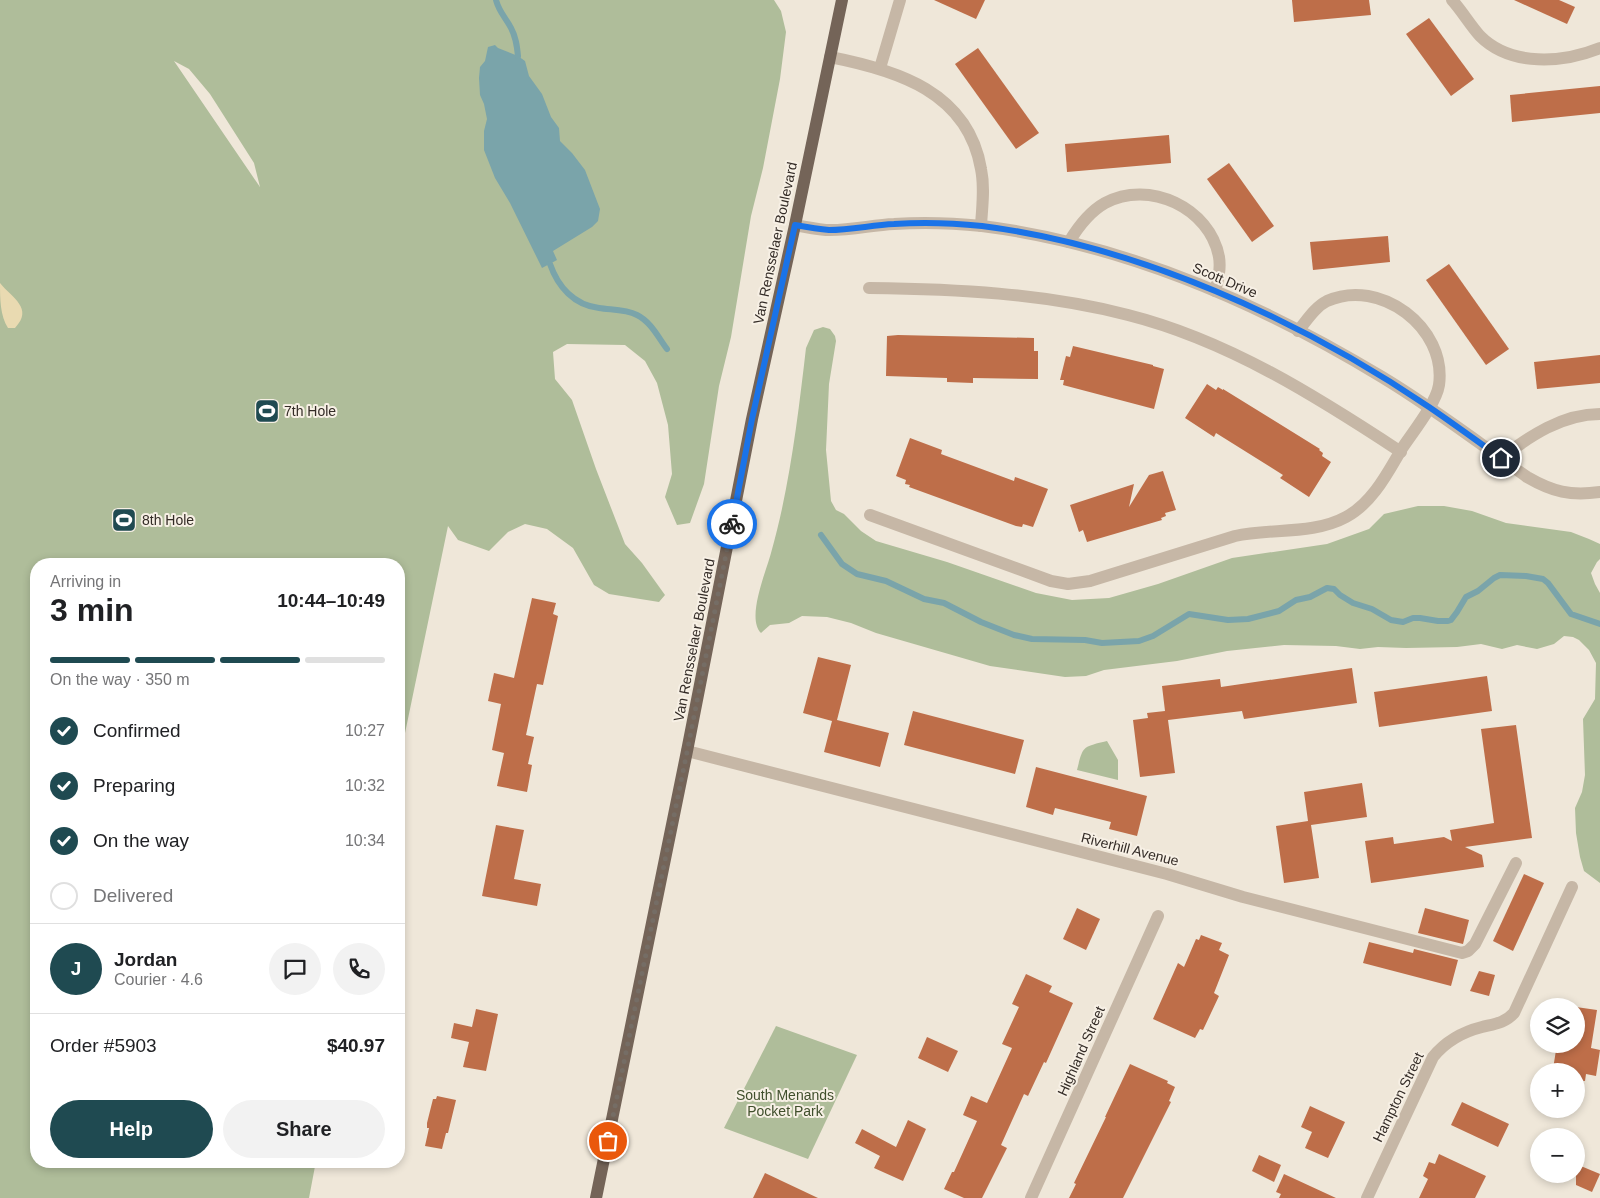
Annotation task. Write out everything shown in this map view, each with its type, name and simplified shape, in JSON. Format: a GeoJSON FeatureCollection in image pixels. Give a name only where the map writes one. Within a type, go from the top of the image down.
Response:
{"type":"FeatureCollection","features":[{"type":"Feature","properties":{"kind":"main road","name":"Van Rensselaer Boulevard"},"geometry":{"type":"LineString","coordinates":[[596,1198],[687,752],[752,419],[842,0]]}},
{"type":"Feature","properties":{"kind":"street"},"geometry":{"type":"LineString","coordinates":[[880,68],[900,0]]}},
{"type":"Feature","properties":{"kind":"street"},"geometry":{"type":"LineString","coordinates":[[1452,0],[1480,36],[1494,47],[1511,54],[1555,60],[1577,56],[1600,48]]}},
{"type":"Feature","properties":{"kind":"street"},"geometry":{"type":"LineString","coordinates":[[830,57],[880,68],[918,84],[933,92],[946,103],[964,123],[975,146],[982,169],[984,190],[981,226]]}},
{"type":"Feature","properties":{"kind":"street"},"geometry":{"type":"LineString","coordinates":[[1069,242],[1090,214],[1105,204],[1130,195],[1155,195],[1166,198],[1195,217],[1213,240],[1220,263],[1215,291]]}},
{"type":"Feature","properties":{"kind":"street","name":"Scott Drive"},"geometry":{"type":"LineString","coordinates":[[795,225],[826,230],[917,222],[981,226],[1069,242],[1146,264],[1215,291],[1298,331],[1367,368],[1429,407],[1527,477],[1550,489],[1575,494],[1600,492]]}},
{"type":"Feature","properties":{"kind":"street"},"geometry":{"type":"LineString","coordinates":[[869,288],[933,289],[1047,299],[1098,308],[1152,322],[1201,339],[1260,367],[1336,410],[1400,452]]}},
{"type":"Feature","properties":{"kind":"street"},"geometry":{"type":"LineString","coordinates":[[870,515],[1050,581],[1068,584],[1101,578],[1235,536],[1258,532],[1311,528],[1338,520],[1354,511],[1372,493],[1394,465],[1400,452],[1437,394],[1439,368],[1435,350],[1427,333],[1390,302],[1365,296],[1337,297],[1325,302],[1316,309],[1298,331]]}},
{"type":"Feature","properties":{"kind":"street"},"geometry":{"type":"LineString","coordinates":[[1501,458],[1521,443],[1553,425],[1572,418],[1600,414]]}},
{"type":"Feature","properties":{"kind":"street","name":"Riverhill Avenue"},"geometry":{"type":"LineString","coordinates":[[687,752],[1158,871],[1243,897],[1462,953],[1468,951],[1475,944],[1516,863]]}},
{"type":"Feature","properties":{"kind":"street","name":"Hampton Street"},"geometry":{"type":"LineString","coordinates":[[1367,1198],[1433,1057],[1444,1045],[1457,1036],[1482,1027],[1498,1024],[1508,1019],[1514,1013],[1572,887]]}},
{"type":"Feature","properties":{"kind":"street","name":"Highland Street"},"geometry":{"type":"LineString","coordinates":[[1030,1198],[1158,916]]}},
{"type":"Feature","properties":{"kind":"green space"},"geometry":{"type":"Polygon","coordinates":[[[0,0],[774,0],[781,11],[786,32],[780,79],[763,168],[751,216],[731,337],[719,386],[704,484],[690,523],[677,525],[665,497],[672,474],[668,425],[657,383],[645,361],[625,345],[567,344],[553,352],[555,379],[572,400],[625,544],[642,563],[665,595],[659,602],[609,594],[594,585],[573,548],[547,529],[525,524],[508,532],[489,551],[458,540],[448,526],[405,733],[405,558],[30,558],[30,1168],[315,1168],[309,1198],[0,1198],[0,0]],[[174,61],[260,187],[254,163],[210,94],[189,69],[174,61]]]}},
{"type":"Feature","properties":{"kind":"green space"},"geometry":{"type":"Polygon","coordinates":[[[823,327],[830,329],[836,341],[829,384],[826,450],[831,501],[836,510],[844,514],[861,531],[876,541],[947,562],[1036,593],[1072,600],[1109,598],[1158,584],[1232,558],[1327,544],[1369,529],[1384,514],[1418,506],[1444,506],[1472,511],[1506,523],[1571,532],[1600,544],[1600,559],[1591,573],[1600,593],[1600,883],[1584,871],[1576,833],[1575,808],[1582,792],[1585,775],[1583,719],[1595,699],[1596,663],[1589,650],[1573,637],[1564,636],[1554,644],[1537,649],[1517,645],[1502,649],[1481,644],[1457,647],[1378,647],[1360,649],[1336,646],[1284,645],[1227,651],[1177,661],[1104,670],[1086,676],[1065,677],[990,666],[827,617],[802,616],[789,623],[770,625],[761,633],[757,626],[756,606],[778,528],[788,477],[806,348],[814,330],[823,327]]]}},
{"type":"Feature","properties":{"kind":"green space"},"geometry":{"type":"Polygon","coordinates":[[[1107,741],[1118,760],[1118,780],[1077,770],[1081,756],[1088,746],[1107,741]]]}},
{"type":"Feature","properties":{"kind":"green space","name":"South Menands Pocket Park"},"geometry":{"type":"Polygon","coordinates":[[[776,1026],[857,1055],[808,1159],[724,1128],[776,1026]]]}},
{"type":"Feature","properties":{"kind":"sand"},"geometry":{"type":"Polygon","coordinates":[[[0,283],[22,309],[20,321],[15,328],[8,328],[3,318],[0,301],[0,283]]]}},
{"type":"Feature","properties":{"kind":"water"},"geometry":{"type":"Polygon","coordinates":[[[495,45],[525,61],[529,76],[542,94],[551,117],[559,128],[560,141],[585,170],[600,209],[598,221],[592,227],[553,251],[557,260],[542,268],[510,203],[495,178],[484,150],[484,131],[487,119],[480,95],[480,67],[485,61],[488,47],[495,45]]]}},
{"type":"Feature","properties":{"kind":"building"},"geometry":{"type":"Polygon","coordinates":[[[934,0],[985,0],[976,19],[934,0]]]}},
{"type":"Feature","properties":{"kind":"building"},"geometry":{"type":"Polygon","coordinates":[[[1292,0],[1369,0],[1371,15],[1294,22],[1292,0]]]}},
{"type":"Feature","properties":{"kind":"building"},"geometry":{"type":"Polygon","coordinates":[[[1514,0],[1559,0],[1575,7],[1567,24],[1514,0]]]}},
{"type":"Feature","properties":{"kind":"building"},"geometry":{"type":"Polygon","coordinates":[[[1429,18],[1474,79],[1451,96],[1406,34],[1429,18]]]}},
{"type":"Feature","properties":{"kind":"building"},"geometry":{"type":"Polygon","coordinates":[[[978,48],[1039,133],[1016,149],[955,64],[978,48]]]}},
{"type":"Feature","properties":{"kind":"building"},"geometry":{"type":"Polygon","coordinates":[[[1600,86],[1600,113],[1512,122],[1510,95],[1600,86]]]}},
{"type":"Feature","properties":{"kind":"building"},"geometry":{"type":"Polygon","coordinates":[[[1169,135],[1171,163],[1067,172],[1065,144],[1169,135]]]}},
{"type":"Feature","properties":{"kind":"building"},"geometry":{"type":"Polygon","coordinates":[[[1229,163],[1274,226],[1252,242],[1207,179],[1229,163]]]}},
{"type":"Feature","properties":{"kind":"building"},"geometry":{"type":"Polygon","coordinates":[[[1388,236],[1390,262],[1313,270],[1310,242],[1388,236]]]}},
{"type":"Feature","properties":{"kind":"building"},"geometry":{"type":"Polygon","coordinates":[[[1449,264],[1509,349],[1486,365],[1426,280],[1449,264]]]}},
{"type":"Feature","properties":{"kind":"building"},"geometry":{"type":"Polygon","coordinates":[[[887,336],[1034,338],[1034,351],[1038,351],[1038,379],[973,378],[973,383],[947,382],[947,378],[886,376],[887,336]]]}},
{"type":"Feature","properties":{"kind":"building"},"geometry":{"type":"Polygon","coordinates":[[[1073,346],[1164,369],[1154,409],[1063,385],[1064,380],[1060,380],[1066,356],[1070,357],[1073,346]]]}},
{"type":"Feature","properties":{"kind":"building"},"geometry":{"type":"Polygon","coordinates":[[[1600,355],[1600,383],[1537,389],[1534,362],[1600,355]]]}},
{"type":"Feature","properties":{"kind":"building"},"geometry":{"type":"Polygon","coordinates":[[[1207,384],[1216,390],[1218,387],[1223,389],[1320,449],[1323,453],[1322,456],[1331,462],[1309,497],[1280,478],[1283,475],[1216,433],[1214,437],[1185,418],[1207,384]]]}},
{"type":"Feature","properties":{"kind":"building"},"geometry":{"type":"Polygon","coordinates":[[[910,438],[942,450],[941,454],[1014,481],[1015,477],[1048,489],[1033,527],[1023,524],[1022,527],[1016,526],[909,487],[910,485],[905,484],[906,480],[896,476],[910,438]]]}},
{"type":"Feature","properties":{"kind":"building"},"geometry":{"type":"Polygon","coordinates":[[[1163,471],[1176,510],[1165,513],[1166,516],[1161,518],[1162,520],[1087,542],[1083,530],[1079,532],[1070,505],[1134,484],[1129,507],[1149,475],[1163,471]]]}},
{"type":"Feature","properties":{"kind":"building"},"geometry":{"type":"Polygon","coordinates":[[[532,598],[556,603],[553,614],[558,616],[543,685],[537,684],[526,735],[534,737],[528,764],[532,765],[527,792],[497,786],[504,753],[492,750],[501,704],[488,701],[494,673],[514,678],[532,598]]]}},
{"type":"Feature","properties":{"kind":"building"},"geometry":{"type":"Polygon","coordinates":[[[818,657],[851,665],[837,720],[889,733],[880,767],[824,752],[832,721],[803,713],[818,657]]]}},
{"type":"Feature","properties":{"kind":"building"},"geometry":{"type":"Polygon","coordinates":[[[1352,668],[1357,703],[1244,719],[1242,711],[1168,720],[1175,773],[1140,777],[1133,720],[1148,718],[1147,713],[1165,711],[1162,686],[1220,679],[1221,687],[1352,668]]]}},
{"type":"Feature","properties":{"kind":"building"},"geometry":{"type":"Polygon","coordinates":[[[1487,676],[1492,711],[1379,727],[1374,692],[1487,676]]]}},
{"type":"Feature","properties":{"kind":"building"},"geometry":{"type":"Polygon","coordinates":[[[913,711],[1024,740],[1015,774],[904,745],[913,711]]]}},
{"type":"Feature","properties":{"kind":"building"},"geometry":{"type":"Polygon","coordinates":[[[1516,725],[1532,838],[1465,847],[1482,855],[1484,867],[1371,883],[1365,841],[1393,837],[1394,844],[1444,837],[1452,841],[1450,830],[1494,823],[1481,729],[1516,725]]]}},
{"type":"Feature","properties":{"kind":"building"},"geometry":{"type":"Polygon","coordinates":[[[1036,767],[1147,796],[1137,836],[1109,829],[1111,822],[1055,808],[1053,815],[1026,807],[1036,767]]]}},
{"type":"Feature","properties":{"kind":"building"},"geometry":{"type":"Polygon","coordinates":[[[1362,783],[1367,817],[1311,825],[1319,878],[1284,883],[1276,826],[1308,821],[1304,792],[1362,783]]]}},
{"type":"Feature","properties":{"kind":"building"},"geometry":{"type":"Polygon","coordinates":[[[496,825],[524,830],[514,879],[541,884],[537,906],[482,896],[496,825]]]}},
{"type":"Feature","properties":{"kind":"building"},"geometry":{"type":"Polygon","coordinates":[[[1524,874],[1544,883],[1513,951],[1493,941],[1524,874]]]}},
{"type":"Feature","properties":{"kind":"building"},"geometry":{"type":"Polygon","coordinates":[[[1077,908],[1100,919],[1086,950],[1063,939],[1077,908]]]}},
{"type":"Feature","properties":{"kind":"building"},"geometry":{"type":"Polygon","coordinates":[[[1425,908],[1469,920],[1463,944],[1418,933],[1425,908]]]}},
{"type":"Feature","properties":{"kind":"building"},"geometry":{"type":"Polygon","coordinates":[[[1201,935],[1222,943],[1219,950],[1229,955],[1214,993],[1219,996],[1203,1030],[1200,1029],[1195,1038],[1153,1019],[1178,963],[1184,967],[1196,939],[1199,940],[1201,935]]]}},
{"type":"Feature","properties":{"kind":"building"},"geometry":{"type":"Polygon","coordinates":[[[1369,942],[1413,953],[1414,949],[1458,960],[1451,986],[1363,963],[1369,942]]]}},
{"type":"Feature","properties":{"kind":"building"},"geometry":{"type":"Polygon","coordinates":[[[1479,971],[1495,975],[1489,996],[1470,991],[1479,971]]]}},
{"type":"Feature","properties":{"kind":"building"},"geometry":{"type":"Polygon","coordinates":[[[1026,974],[1052,986],[1049,992],[1073,1003],[1046,1063],[1044,1062],[1028,1096],[1024,1094],[1001,1145],[1007,1148],[982,1198],[964,1198],[944,1189],[952,1172],[954,1172],[977,1121],[963,1115],[971,1096],[987,1103],[1012,1048],[1002,1044],[1019,1007],[1012,1004],[1026,974]]]}},
{"type":"Feature","properties":{"kind":"building"},"geometry":{"type":"Polygon","coordinates":[[[1585,1008],[1597,1010],[1591,1048],[1600,1050],[1596,1076],[1586,1074],[1585,1081],[1585,1063],[1554,1063],[1556,1053],[1585,1053],[1585,1008]]]}},
{"type":"Feature","properties":{"kind":"building"},"geometry":{"type":"Polygon","coordinates":[[[476,1009],[498,1014],[486,1071],[463,1067],[469,1042],[451,1038],[454,1023],[472,1027],[476,1009]]]}},
{"type":"Feature","properties":{"kind":"building"},"geometry":{"type":"Polygon","coordinates":[[[927,1037],[958,1051],[948,1072],[918,1058],[927,1037]]]}},
{"type":"Feature","properties":{"kind":"building"},"geometry":{"type":"Polygon","coordinates":[[[1130,1064],[1168,1081],[1167,1083],[1175,1087],[1169,1101],[1171,1102],[1123,1198],[1069,1198],[1076,1184],[1074,1183],[1130,1064]]]}},
{"type":"Feature","properties":{"kind":"building"},"geometry":{"type":"Polygon","coordinates":[[[437,1096],[456,1100],[442,1149],[425,1146],[429,1128],[427,1128],[427,1123],[433,1099],[436,1099],[437,1096]]]}},
{"type":"Feature","properties":{"kind":"building"},"geometry":{"type":"Polygon","coordinates":[[[1462,1102],[1509,1124],[1498,1147],[1451,1125],[1462,1102]]]}},
{"type":"Feature","properties":{"kind":"building"},"geometry":{"type":"Polygon","coordinates":[[[1310,1106],[1345,1122],[1328,1158],[1305,1148],[1312,1132],[1301,1127],[1310,1106]]]}},
{"type":"Feature","properties":{"kind":"building"},"geometry":{"type":"Polygon","coordinates":[[[908,1120],[926,1129],[903,1181],[874,1168],[880,1156],[855,1143],[862,1129],[896,1147],[908,1120]]]}},
{"type":"Feature","properties":{"kind":"building"},"geometry":{"type":"Polygon","coordinates":[[[1439,1154],[1486,1176],[1475,1198],[1419,1198],[1428,1179],[1423,1176],[1429,1162],[1435,1164],[1439,1154]]]}},
{"type":"Feature","properties":{"kind":"building"},"geometry":{"type":"Polygon","coordinates":[[[1259,1155],[1281,1165],[1274,1182],[1252,1171],[1259,1155]]]}},
{"type":"Feature","properties":{"kind":"building"},"geometry":{"type":"Polygon","coordinates":[[[1585,1168],[1600,1174],[1592,1192],[1576,1185],[1576,1183],[1585,1183],[1585,1168]]]}},
{"type":"Feature","properties":{"kind":"building"},"geometry":{"type":"Polygon","coordinates":[[[765,1173],[818,1198],[753,1198],[765,1173]]]}},
{"type":"Feature","properties":{"kind":"building"},"geometry":{"type":"Polygon","coordinates":[[[1284,1174],[1336,1198],[1279,1198],[1281,1194],[1276,1192],[1284,1174]]]}},
{"type":"Feature","properties":{"kind":"waterway"},"geometry":{"type":"LineString","coordinates":[[496,0],[514,35],[518,56]]}},
{"type":"Feature","properties":{"kind":"waterway"},"geometry":{"type":"LineString","coordinates":[[550,264],[553,272],[568,294],[590,306],[637,315],[650,326],[667,349]]}},
{"type":"Feature","properties":{"kind":"waterway"},"geometry":{"type":"LineString","coordinates":[[821,535],[842,564],[857,574],[886,581],[924,599],[944,603],[981,622],[1014,635],[1032,639],[1085,640],[1102,643],[1139,641],[1153,636],[1189,614],[1228,620],[1248,619],[1279,611],[1296,600],[1310,597],[1327,588],[1334,589],[1353,603],[1372,609],[1391,620],[1403,622],[1413,618],[1420,618],[1448,621],[1451,620],[1466,597],[1500,575],[1543,579],[1571,614],[1600,624]]}},
{"type":"Feature","properties":{"kind":"way so far"},"geometry":{"type":"LineString","coordinates":[[608,1141],[732,524]]}},
{"type":"Feature","properties":{"kind":"place","name":"7th Hole"},"geometry":{"type":"Point","coordinates":[267,411]}},
{"type":"Feature","properties":{"kind":"place","name":"8th Hole"},"geometry":{"type":"Point","coordinates":[124,520]}},
{"type":"Feature","properties":{"kind":"route"},"geometry":{"type":"LineString","coordinates":[[732,524],[752,419],[795,225],[826,230],[917,222],[981,226],[1069,242],[1146,264],[1215,291],[1342,353],[1429,407],[1501,458]]}}]}
